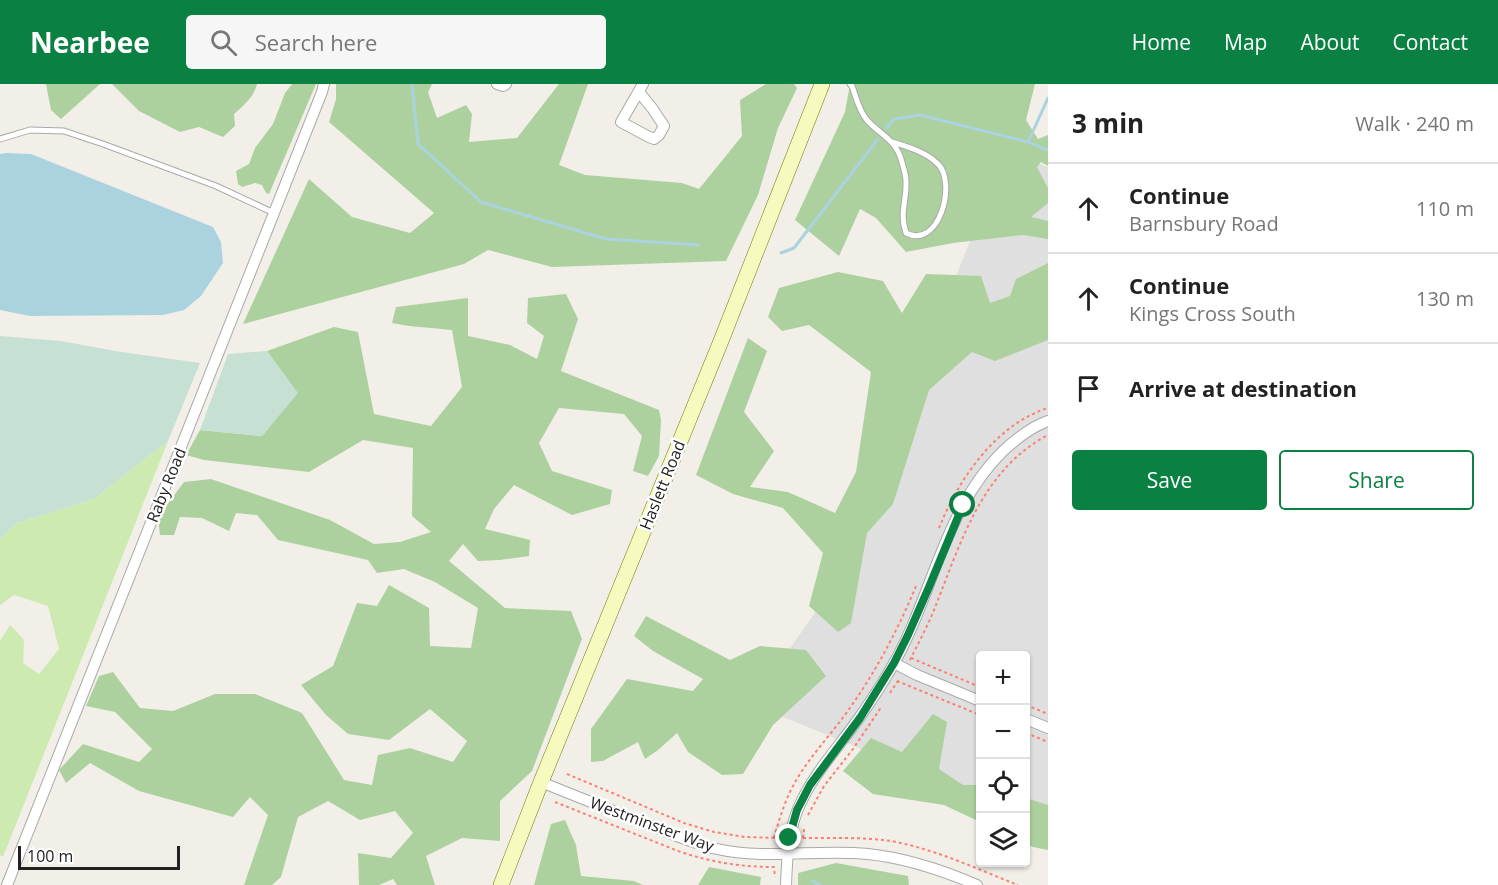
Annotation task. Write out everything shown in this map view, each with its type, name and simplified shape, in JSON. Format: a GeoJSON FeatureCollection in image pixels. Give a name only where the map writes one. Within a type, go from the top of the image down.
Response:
{"type":"FeatureCollection","features":[{"type":"Feature","properties":{"kind":"main road","name":"Haslett Road"},"geometry":{"type":"LineString","coordinates":[[501,885],[713,361],[822,84]]}},
{"type":"Feature","properties":{"kind":"street","name":"Raby Road"},"geometry":{"type":"LineString","coordinates":[[7,885],[324,84]]}},
{"type":"Feature","properties":{"kind":"street"},"geometry":{"type":"LineString","coordinates":[[497,84],[504,86],[507,84]]}},
{"type":"Feature","properties":{"kind":"street"},"geometry":{"type":"LineString","coordinates":[[786,885],[789,838],[797,810],[810,785],[860,718],[894,663],[929,587],[956,519],[970,492],[987,468],[1005,449],[1029,430],[1048,421]]}},
{"type":"Feature","properties":{"kind":"street"},"geometry":{"type":"LineString","coordinates":[[894,663],[976,699]]}},
{"type":"Feature","properties":{"kind":"street"},"geometry":{"type":"LineString","coordinates":[[1030,721],[1048,728]]}},
{"type":"Feature","properties":{"kind":"street","name":"Westminster Way"},"geometry":{"type":"LineString","coordinates":[[542,782],[683,839],[717,849],[773,854],[866,854],[895,858],[941,870],[977,885]]}},
{"type":"Feature","properties":{"kind":"lane"},"geometry":{"type":"LineString","coordinates":[[850,84],[866,119],[892,142],[900,156],[907,179],[902,210],[904,227],[906,233],[922,236],[937,222],[942,209],[946,182],[943,171],[927,156],[892,142]]}},
{"type":"Feature","properties":{"kind":"lane"},"geometry":{"type":"LineString","coordinates":[[0,139],[30,130],[64,131],[216,186],[274,213]]}},
{"type":"Feature","properties":{"kind":"path"},"geometry":{"type":"LineString","coordinates":[[936,535],[952,499],[979,459],[1001,437],[1024,419],[1048,408]]}},
{"type":"Feature","properties":{"kind":"path"},"geometry":{"type":"LineString","coordinates":[[774,838],[786,800],[800,774],[864,687],[892,639],[918,579]]}},
{"type":"Feature","properties":{"kind":"path"},"geometry":{"type":"LineString","coordinates":[[911,658],[976,685]]}},
{"type":"Feature","properties":{"kind":"path"},"geometry":{"type":"LineString","coordinates":[[886,675],[976,713]]}},
{"type":"Feature","properties":{"kind":"path"},"geometry":{"type":"LineString","coordinates":[[1030,707],[1048,714]]}},
{"type":"Feature","properties":{"kind":"path"},"geometry":{"type":"LineString","coordinates":[[1030,735],[1048,742]]}},
{"type":"Feature","properties":{"kind":"shaded area"},"geometry":{"type":"Polygon","coordinates":[[[1006,150],[1048,167],[1048,824],[1030,817],[1030,651],[976,651],[976,795],[751,704],[833,587],[1006,150]]]}},
{"type":"Feature","properties":{"kind":"green space"},"geometry":{"type":"Polygon","coordinates":[[[46,84],[100,84],[61,119],[51,110],[46,84]]]}},
{"type":"Feature","properties":{"kind":"green space"},"geometry":{"type":"Polygon","coordinates":[[[112,84],[257,84],[251,97],[234,114],[235,126],[223,137],[199,127],[180,132],[139,111],[112,84]]]}},
{"type":"Feature","properties":{"kind":"green space"},"geometry":{"type":"Polygon","coordinates":[[[292,84],[316,84],[269,194],[262,185],[255,183],[242,187],[238,184],[236,171],[249,164],[255,148],[273,124],[285,93],[292,84]]]}},
{"type":"Feature","properties":{"kind":"green space"},"geometry":{"type":"Polygon","coordinates":[[[336,84],[432,84],[428,92],[437,118],[466,105],[472,114],[469,142],[517,138],[559,84],[588,84],[559,165],[585,175],[682,183],[699,189],[742,136],[740,100],[766,84],[794,84],[797,88],[778,128],[758,195],[726,261],[552,267],[488,250],[464,264],[243,324],[309,179],[352,217],[410,233],[434,213],[329,122],[336,99],[336,84]]]}},
{"type":"Feature","properties":{"kind":"green space"},"geometry":{"type":"Polygon","coordinates":[[[850,84],[1035,84],[1026,120],[1038,139],[1048,135],[1048,166],[1041,162],[1037,167],[1048,188],[1048,203],[1031,217],[1048,221],[1048,239],[1023,235],[953,243],[906,252],[876,218],[860,209],[839,256],[795,220],[845,112],[850,84]]]}},
{"type":"Feature","properties":{"kind":"green space"},"geometry":{"type":"Polygon","coordinates":[[[1048,263],[1048,340],[995,361],[972,352],[929,390],[893,504],[867,533],[851,623],[838,632],[809,606],[823,553],[783,508],[733,494],[696,475],[748,338],[767,351],[744,412],[774,451],[750,487],[788,492],[835,513],[856,472],[871,372],[809,325],[782,331],[768,317],[779,288],[838,272],[883,281],[902,313],[926,274],[981,276],[990,303],[1010,296],[1016,279],[1048,263]]]}},
{"type":"Feature","properties":{"kind":"green space"},"geometry":{"type":"Polygon","coordinates":[[[566,294],[578,319],[561,371],[659,410],[661,420],[659,456],[648,476],[633,471],[642,436],[624,414],[559,408],[539,443],[552,471],[612,490],[610,504],[572,515],[514,485],[494,509],[485,529],[530,540],[529,556],[478,561],[463,544],[449,561],[505,608],[571,611],[582,639],[532,771],[500,801],[500,841],[462,838],[426,856],[435,885],[397,885],[393,879],[379,885],[359,885],[358,853],[391,858],[413,833],[395,811],[360,820],[328,801],[298,817],[281,877],[272,885],[244,885],[268,815],[250,797],[233,817],[139,791],[90,763],[66,783],[59,770],[83,744],[139,762],[152,749],[115,712],[86,706],[99,676],[113,672],[140,708],[173,711],[215,694],[255,694],[302,713],[344,780],[372,785],[378,755],[410,748],[453,762],[467,741],[430,709],[389,740],[348,734],[326,715],[301,685],[333,666],[357,603],[377,606],[389,585],[429,608],[430,646],[471,648],[478,608],[435,582],[404,569],[377,573],[368,560],[278,540],[257,515],[236,513],[229,531],[202,518],[180,517],[174,535],[160,535],[158,517],[184,482],[211,479],[330,520],[374,544],[400,542],[431,532],[412,516],[413,448],[363,440],[309,472],[204,460],[186,455],[200,430],[262,436],[297,393],[267,351],[334,327],[358,332],[374,414],[431,426],[462,387],[452,330],[392,323],[396,307],[468,298],[468,336],[510,345],[537,359],[544,336],[527,323],[528,298],[566,294]]]}},
{"type":"Feature","properties":{"kind":"green space"},"geometry":{"type":"Polygon","coordinates":[[[0,336],[61,341],[200,363],[168,441],[94,499],[17,523],[0,539],[0,336]]]}},
{"type":"Feature","properties":{"kind":"green space"},"geometry":{"type":"Polygon","coordinates":[[[267,351],[298,393],[262,436],[200,430],[228,354],[267,351]]]}},
{"type":"Feature","properties":{"kind":"green space"},"geometry":{"type":"Polygon","coordinates":[[[168,441],[3,857],[0,855],[0,641],[10,625],[24,640],[23,663],[39,674],[59,649],[48,606],[14,595],[0,605],[0,539],[17,523],[94,499],[168,441]]]}},
{"type":"Feature","properties":{"kind":"green space"},"geometry":{"type":"Polygon","coordinates":[[[646,616],[730,660],[760,646],[806,650],[826,676],[773,725],[743,774],[722,775],[688,752],[677,733],[645,759],[638,742],[603,761],[591,762],[591,729],[627,679],[693,691],[703,679],[653,651],[634,636],[646,616]]]}},
{"type":"Feature","properties":{"kind":"green space"},"geometry":{"type":"Polygon","coordinates":[[[933,714],[947,722],[939,769],[963,785],[976,785],[976,820],[944,805],[873,794],[843,771],[871,738],[902,752],[933,714]]]}},
{"type":"Feature","properties":{"kind":"green space"},"geometry":{"type":"Polygon","coordinates":[[[1030,799],[1048,805],[1048,850],[1030,846],[1030,799]]]}},
{"type":"Feature","properties":{"kind":"green space"},"geometry":{"type":"Polygon","coordinates":[[[565,820],[576,845],[581,876],[634,881],[643,885],[534,885],[551,824],[565,820]]]}},
{"type":"Feature","properties":{"kind":"green space"},"geometry":{"type":"Polygon","coordinates":[[[836,863],[908,876],[909,885],[798,885],[798,873],[836,863]]]}},
{"type":"Feature","properties":{"kind":"green space"},"geometry":{"type":"Polygon","coordinates":[[[709,867],[761,877],[760,885],[698,885],[709,867]]]}},
{"type":"Feature","properties":{"kind":"water"},"geometry":{"type":"Polygon","coordinates":[[[0,154],[31,154],[213,227],[221,242],[223,263],[201,296],[184,310],[163,315],[30,316],[0,310],[0,154]]]}},
{"type":"Feature","properties":{"kind":"waterway"},"geometry":{"type":"LineString","coordinates":[[412,84],[418,144],[481,202],[606,239],[699,245]]}},
{"type":"Feature","properties":{"kind":"waterway"},"geometry":{"type":"LineString","coordinates":[[1028,142],[1048,98]]}},
{"type":"Feature","properties":{"kind":"waterway"},"geometry":{"type":"LineString","coordinates":[[886,128],[894,119],[920,115],[1028,142],[1048,150]]}},
{"type":"Feature","properties":{"kind":"waterway"},"geometry":{"type":"LineString","coordinates":[[781,253],[794,248],[878,139]]}},
{"type":"Feature","properties":{"kind":"waterway"},"geometry":{"type":"LineString","coordinates":[[813,881],[820,885]]}},
{"type":"Feature","properties":{"kind":"route"},"geometry":{"type":"LineString","coordinates":[[789,838],[797,810],[810,785],[860,718],[894,663],[963,505]]}}]}
